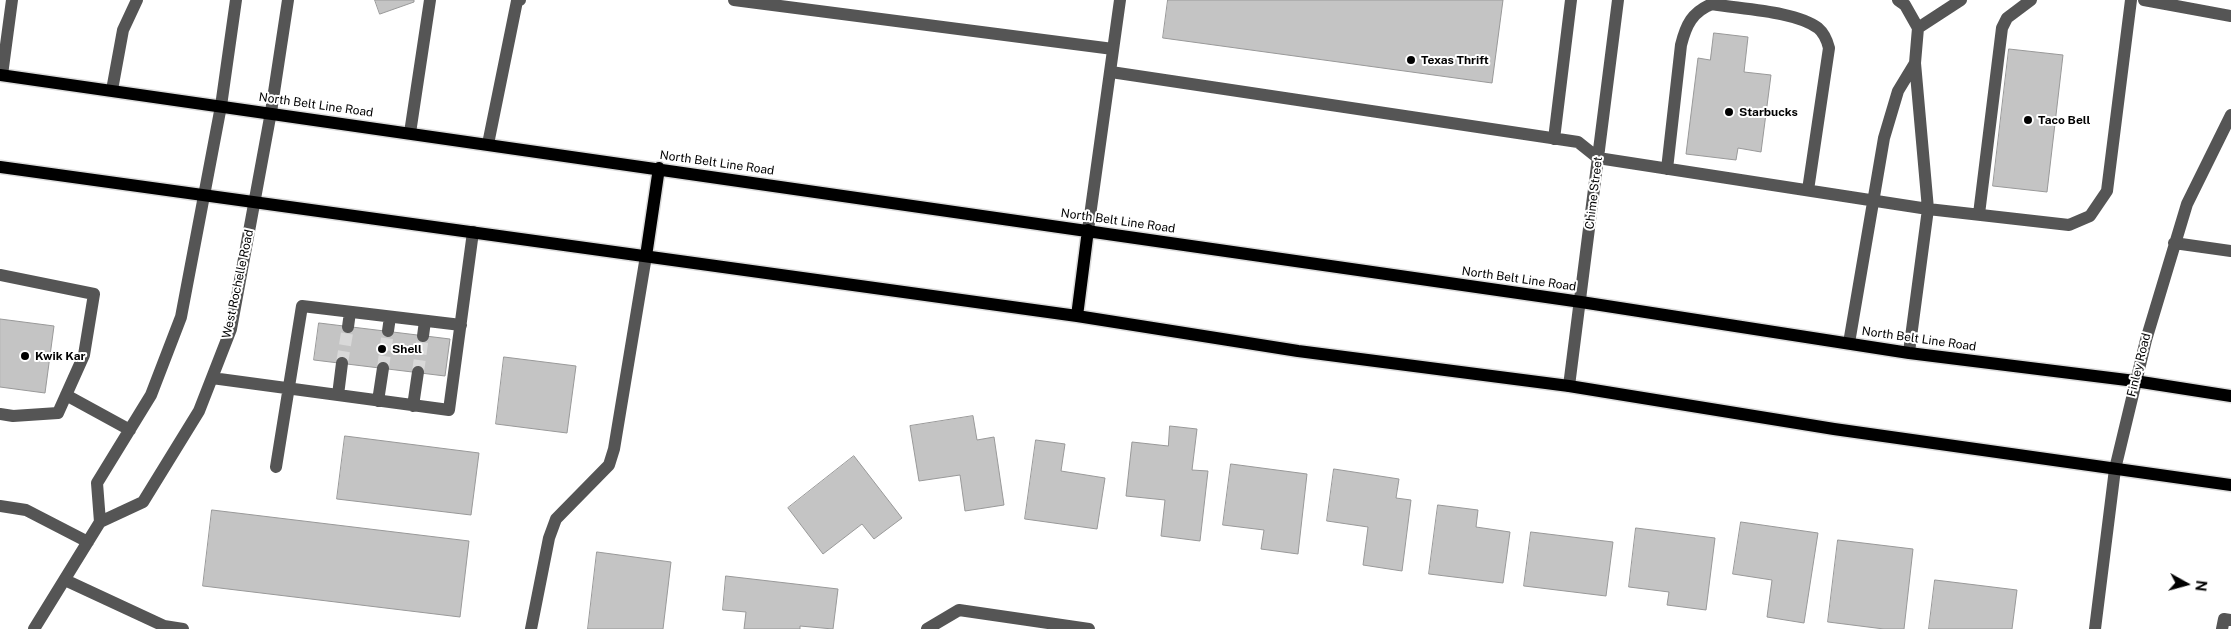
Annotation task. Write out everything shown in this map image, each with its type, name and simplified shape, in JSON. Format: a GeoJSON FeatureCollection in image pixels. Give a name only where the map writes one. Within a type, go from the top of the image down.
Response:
{"type":"FeatureCollection","features":[{"type":"Feature","properties":{"kind":"main road","name":"North Belt Line Road"},"geometry":{"type":"LineString","coordinates":[[1,75],[272,112],[1088,230],[1909,352],[2135,381],[2231,396]]}},
{"type":"Feature","properties":{"kind":"main road"},"geometry":{"type":"LineString","coordinates":[[0,167],[1077,316],[1298,351],[1569,386],[1834,430],[2231,485]]}},
{"type":"Feature","properties":{"kind":"main road"},"geometry":{"type":"LineString","coordinates":[[646,256],[659,168]]}},
{"type":"Feature","properties":{"kind":"main road"},"geometry":{"type":"LineString","coordinates":[[1077,316],[1088,230]]}},
{"type":"Feature","properties":{"kind":"street"},"geometry":{"type":"LineString","coordinates":[[1,75],[12,0]]}},
{"type":"Feature","properties":{"kind":"street"},"geometry":{"type":"LineString","coordinates":[[112,90],[123,30],[137,0]]}},
{"type":"Feature","properties":{"kind":"street"},"geometry":{"type":"LineString","coordinates":[[34,629],[100,522],[97,482],[151,395],[181,317],[221,106],[236,0]]}},
{"type":"Feature","properties":{"kind":"street","name":"West Rochelle Road"},"geometry":{"type":"LineString","coordinates":[[100,522],[143,502],[199,411],[231,329],[272,112],[288,0]]}},
{"type":"Feature","properties":{"kind":"street"},"geometry":{"type":"LineString","coordinates":[[410,133],[430,0]]}},
{"type":"Feature","properties":{"kind":"street"},"geometry":{"type":"LineString","coordinates":[[488,144],[515,0]]}},
{"type":"Feature","properties":{"kind":"street"},"geometry":{"type":"LineString","coordinates":[[734,0],[1113,49]]}},
{"type":"Feature","properties":{"kind":"street"},"geometry":{"type":"LineString","coordinates":[[1088,230],[1120,0]]}},
{"type":"Feature","properties":{"kind":"street"},"geometry":{"type":"LineString","coordinates":[[1554,139],[1571,0]]}},
{"type":"Feature","properties":{"kind":"street","name":"Chime Street"},"geometry":{"type":"LineString","coordinates":[[1569,386],[1618,0]]}},
{"type":"Feature","properties":{"kind":"street"},"geometry":{"type":"LineString","coordinates":[[1898,0],[1905,5],[1918,28],[1915,62],[1928,210],[1909,352]]}},
{"type":"Feature","properties":{"kind":"street"},"geometry":{"type":"LineString","coordinates":[[1918,28],[1961,0]]}},
{"type":"Feature","properties":{"kind":"street"},"geometry":{"type":"LineString","coordinates":[[1979,214],[2002,28],[2007,18],[2032,0]]}},
{"type":"Feature","properties":{"kind":"street"},"geometry":{"type":"LineString","coordinates":[[1110,72],[1578,142],[1598,158],[1666,169],[1928,210],[2069,225],[2090,216],[2107,191],[2131,0]]}},
{"type":"Feature","properties":{"kind":"street"},"geometry":{"type":"LineString","coordinates":[[2144,0],[2231,16]]}},
{"type":"Feature","properties":{"kind":"street"},"geometry":{"type":"LineString","coordinates":[[1666,169],[1684,31],[1700,9],[1712,4],[1792,16],[1808,21],[1820,29],[1827,39],[1829,48],[1827,65],[1808,190]]}},
{"type":"Feature","properties":{"kind":"street"},"geometry":{"type":"LineString","coordinates":[[1849,343],[1884,138],[1898,92],[1915,62]]}},
{"type":"Feature","properties":{"kind":"street","name":"Finley Road"},"geometry":{"type":"LineString","coordinates":[[2095,629],[2114,469],[2135,381],[2187,204],[2231,114]]}},
{"type":"Feature","properties":{"kind":"street"},"geometry":{"type":"LineString","coordinates":[[212,378],[449,410],[474,232]]}},
{"type":"Feature","properties":{"kind":"street"},"geometry":{"type":"LineString","coordinates":[[2174,243],[2231,251]]}},
{"type":"Feature","properties":{"kind":"street"},"geometry":{"type":"LineString","coordinates":[[530,629],[549,538],[556,519],[608,465],[614,449],[646,256]]}},
{"type":"Feature","properties":{"kind":"street"},"geometry":{"type":"LineString","coordinates":[[0,276],[94,294],[84,355],[58,413],[13,416],[0,414]]}},
{"type":"Feature","properties":{"kind":"street"},"geometry":{"type":"LineString","coordinates":[[276,467],[302,306],[461,325]]}},
{"type":"Feature","properties":{"kind":"street"},"geometry":{"type":"LineString","coordinates":[[348,326],[350,312]]}},
{"type":"Feature","properties":{"kind":"street"},"geometry":{"type":"LineString","coordinates":[[388,332],[390,317]]}},
{"type":"Feature","properties":{"kind":"street"},"geometry":{"type":"LineString","coordinates":[[423,336],[425,321]]}},
{"type":"Feature","properties":{"kind":"street"},"geometry":{"type":"LineString","coordinates":[[338,395],[342,363]]}},
{"type":"Feature","properties":{"kind":"street"},"geometry":{"type":"LineString","coordinates":[[378,401],[383,368]]}},
{"type":"Feature","properties":{"kind":"street"},"geometry":{"type":"LineString","coordinates":[[413,406],[418,372]]}},
{"type":"Feature","properties":{"kind":"street"},"geometry":{"type":"LineString","coordinates":[[66,395],[130,430]]}},
{"type":"Feature","properties":{"kind":"street"},"geometry":{"type":"LineString","coordinates":[[0,506],[26,510],[88,542]]}},
{"type":"Feature","properties":{"kind":"street"},"geometry":{"type":"LineString","coordinates":[[65,580],[164,626],[183,629]]}},
{"type":"Feature","properties":{"kind":"street"},"geometry":{"type":"LineString","coordinates":[[927,629],[959,610],[1089,629]]}},
{"type":"Feature","properties":{"kind":"street"},"geometry":{"type":"LineString","coordinates":[[2222,629],[2224,619],[2231,620]]}},
{"type":"Feature","properties":{"kind":"building"},"geometry":{"type":"Polygon","coordinates":[[[375,0],[414,0],[414,2],[380,14],[375,0]]]}},
{"type":"Feature","properties":{"kind":"building","name":"Texas Thrift"},"geometry":{"type":"Polygon","coordinates":[[[1168,0],[1503,0],[1492,83],[1163,38],[1168,0]]]}},
{"type":"Feature","properties":{"kind":"building","name":"Starbucks"},"geometry":{"type":"Polygon","coordinates":[[[1714,33],[1748,37],[1744,72],[1771,75],[1761,152],[1738,148],[1736,160],[1686,154],[1698,58],[1710,60],[1714,33]]]}},
{"type":"Feature","properties":{"kind":"building","name":"Taco Bell"},"geometry":{"type":"Polygon","coordinates":[[[2009,49],[2063,55],[2047,192],[1993,186],[2009,49]]]}},
{"type":"Feature","properties":{"kind":"building","name":"Kwik Kar"},"geometry":{"type":"Polygon","coordinates":[[[0,319],[54,326],[45,393],[0,387],[0,319]]]}},
{"type":"Feature","properties":{"kind":"building","name":"Shell"},"geometry":{"type":"Polygon","coordinates":[[[319,323],[450,339],[445,376],[314,360],[319,323]]]}},
{"type":"Feature","properties":{"kind":"building"},"geometry":{"type":"Polygon","coordinates":[[[504,357],[576,366],[567,433],[496,424],[504,357]]]}},
{"type":"Feature","properties":{"kind":"building"},"geometry":{"type":"Polygon","coordinates":[[[973,416],[977,440],[994,437],[1004,505],[965,511],[960,475],[919,481],[910,426],[973,416]]]}},
{"type":"Feature","properties":{"kind":"building"},"geometry":{"type":"Polygon","coordinates":[[[1170,426],[1197,429],[1192,470],[1208,471],[1200,541],[1161,536],[1165,500],[1126,496],[1132,442],[1168,446],[1170,426]]]}},
{"type":"Feature","properties":{"kind":"building"},"geometry":{"type":"Polygon","coordinates":[[[345,436],[479,453],[471,515],[337,499],[345,436]]]}},
{"type":"Feature","properties":{"kind":"building"},"geometry":{"type":"Polygon","coordinates":[[[1036,440],[1065,444],[1061,471],[1105,478],[1097,529],[1025,519],[1036,440]]]}},
{"type":"Feature","properties":{"kind":"building"},"geometry":{"type":"Polygon","coordinates":[[[854,456],[902,518],[874,539],[862,524],[823,554],[788,508],[854,456]]]}},
{"type":"Feature","properties":{"kind":"building"},"geometry":{"type":"Polygon","coordinates":[[[1231,464],[1307,474],[1298,554],[1261,549],[1264,530],[1223,525],[1231,464]]]}},
{"type":"Feature","properties":{"kind":"building"},"geometry":{"type":"Polygon","coordinates":[[[1334,469],[1399,479],[1396,498],[1411,500],[1402,571],[1363,565],[1368,527],[1327,521],[1334,469]]]}},
{"type":"Feature","properties":{"kind":"building"},"geometry":{"type":"Polygon","coordinates":[[[1438,505],[1478,510],[1476,527],[1510,532],[1503,583],[1429,574],[1438,505]]]}},
{"type":"Feature","properties":{"kind":"building"},"geometry":{"type":"Polygon","coordinates":[[[212,510],[469,541],[460,617],[203,586],[212,510]]]}},
{"type":"Feature","properties":{"kind":"building"},"geometry":{"type":"Polygon","coordinates":[[[1741,522],[1818,533],[1804,623],[1767,617],[1772,580],[1733,574],[1741,522]]]}},
{"type":"Feature","properties":{"kind":"building"},"geometry":{"type":"Polygon","coordinates":[[[1636,528],[1715,538],[1706,610],[1667,605],[1669,592],[1629,587],[1636,528]]]}},
{"type":"Feature","properties":{"kind":"building"},"geometry":{"type":"Polygon","coordinates":[[[1531,532],[1613,542],[1606,596],[1524,586],[1531,532]]]}},
{"type":"Feature","properties":{"kind":"building"},"geometry":{"type":"Polygon","coordinates":[[[1838,540],[1913,549],[1904,629],[1884,629],[1828,622],[1838,540]]]}},
{"type":"Feature","properties":{"kind":"building"},"geometry":{"type":"Polygon","coordinates":[[[597,552],[671,562],[663,629],[588,629],[597,552]]]}},
{"type":"Feature","properties":{"kind":"building"},"geometry":{"type":"Polygon","coordinates":[[[726,576],[838,589],[833,629],[800,626],[800,629],[744,629],[746,612],[723,610],[726,576]]]}},
{"type":"Feature","properties":{"kind":"building"},"geometry":{"type":"Polygon","coordinates":[[[1935,580],[2017,590],[2012,629],[1929,629],[1935,580]]]}},
{"type":"Feature","properties":{"kind":"tunnel"},"geometry":{"type":"LineString","coordinates":[[342,363],[348,327]]}},
{"type":"Feature","properties":{"kind":"tunnel"},"geometry":{"type":"LineString","coordinates":[[383,368],[388,331]]}},
{"type":"Feature","properties":{"kind":"tunnel"},"geometry":{"type":"LineString","coordinates":[[418,372],[423,336]]}},
{"type":"Feature","properties":{"kind":"place","name":"Texas Thrift"},"geometry":{"type":"Point","coordinates":[1411,60]}},
{"type":"Feature","properties":{"kind":"place","name":"Starbucks"},"geometry":{"type":"Point","coordinates":[1729,112]}},
{"type":"Feature","properties":{"kind":"place","name":"Taco Bell"},"geometry":{"type":"Point","coordinates":[2028,120]}},
{"type":"Feature","properties":{"kind":"place","name":"Shell"},"geometry":{"type":"Point","coordinates":[382,349]}},
{"type":"Feature","properties":{"kind":"place","name":"Kwik Kar"},"geometry":{"type":"Point","coordinates":[25,356]}}]}
